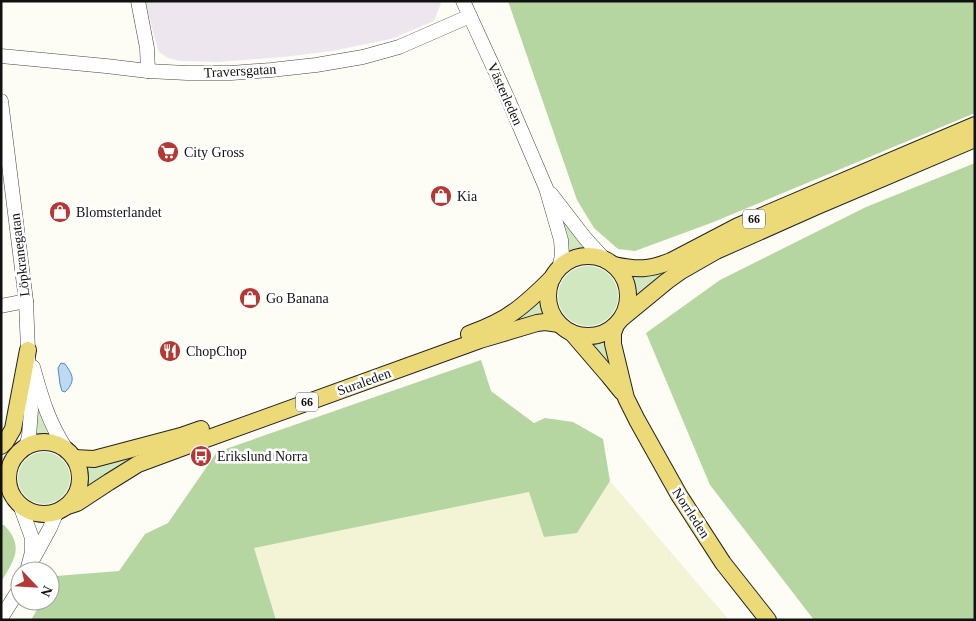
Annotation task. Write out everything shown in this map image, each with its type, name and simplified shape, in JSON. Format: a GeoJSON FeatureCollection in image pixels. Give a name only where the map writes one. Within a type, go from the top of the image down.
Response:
{"type":"FeatureCollection","features":[{"type":"Feature","properties":{"kind":"main road","name":"66"},"geometry":{"type":"LineString","coordinates":[[556,273],[568,261],[581,257],[595,257],[635,269],[659,266],[738,226],[975,125]]}},
{"type":"Feature","properties":{"kind":"main road","name":"66"},"geometry":{"type":"LineString","coordinates":[[565,328],[585,336],[604,333],[667,281],[716,251],[975,139]]}},
{"type":"Feature","properties":{"kind":"main road"},"geometry":{"type":"LineString","coordinates":[[610,263],[623,277],[628,290],[627,304],[619,321]]}},
{"type":"Feature","properties":{"kind":"main road"},"geometry":{"type":"LineString","coordinates":[[556,273],[548,290],[549,305],[554,318],[565,328]]}},
{"type":"Feature","properties":{"kind":"main road","name":"Suraleden"},"geometry":{"type":"LineString","coordinates":[[70,454],[94,459],[181,436],[478,331],[514,312],[541,289],[556,273]]}},
{"type":"Feature","properties":{"kind":"main road","name":"Norrleden"},"geometry":{"type":"LineString","coordinates":[[619,321],[613,334],[613,344],[626,398]]}},
{"type":"Feature","properties":{"kind":"main road","name":"Suraleden"},"geometry":{"type":"LineString","coordinates":[[61,509],[77,503],[138,464],[480,340],[537,323],[545,322],[565,328]]}},
{"type":"Feature","properties":{"kind":"main road","name":"Norrleden"},"geometry":{"type":"LineString","coordinates":[[565,328],[609,376],[626,398],[679,495],[723,563],[768,620]]}},
{"type":"Feature","properties":{"kind":"main road"},"geometry":{"type":"LineString","coordinates":[[1,446],[6,441],[12,428],[28,350]]}},
{"type":"Feature","properties":{"kind":"main road","name":"66"},"geometry":{"type":"LineString","coordinates":[[1,466],[22,449],[40,442],[50,442],[60,446],[70,454]]}},
{"type":"Feature","properties":{"kind":"main road"},"geometry":{"type":"LineString","coordinates":[[12,500],[8,485],[8,473],[12,461],[22,449]]}},
{"type":"Feature","properties":{"kind":"main road"},"geometry":{"type":"LineString","coordinates":[[61,509],[76,495],[79,486],[79,470],[70,454]]}},
{"type":"Feature","properties":{"kind":"main road","name":"66"},"geometry":{"type":"LineString","coordinates":[[12,500],[31,512],[36,513],[48,514],[61,509]]}},
{"type":"Feature","properties":{"kind":"street"},"geometry":{"type":"LineString","coordinates":[[138,1],[146,40],[148,71]]}},
{"type":"Feature","properties":{"kind":"street","name":"Västerleden"},"geometry":{"type":"LineString","coordinates":[[463,1],[546,188],[561,240],[562,255],[556,273]]}},
{"type":"Feature","properties":{"kind":"street","name":"Traversgatan"},"geometry":{"type":"LineString","coordinates":[[1,56],[148,71],[231,73],[271,70],[363,57],[399,47],[470,16]]}},
{"type":"Feature","properties":{"kind":"street","name":"Löpkranegatan"},"geometry":{"type":"LineString","coordinates":[[1,101],[26,301],[28,379],[31,410],[29,436],[22,449]]}},
{"type":"Feature","properties":{"kind":"street","name":"Västerleden"},"geometry":{"type":"LineString","coordinates":[[546,188],[585,238],[610,263]]}},
{"type":"Feature","properties":{"kind":"street"},"geometry":{"type":"LineString","coordinates":[[1,306],[26,301]]}},
{"type":"Feature","properties":{"kind":"street","name":"Löpkranegatan"},"geometry":{"type":"LineString","coordinates":[[28,350],[45,408],[57,435],[70,454]]}},
{"type":"Feature","properties":{"kind":"street"},"geometry":{"type":"LineString","coordinates":[[12,500],[32,538],[32,552],[30,561]]}},
{"type":"Feature","properties":{"kind":"street"},"geometry":{"type":"LineString","coordinates":[[32,561],[61,509]]}},
{"type":"Feature","properties":{"kind":"street"},"geometry":{"type":"LineString","coordinates":[[1,618],[10,604]]}},
{"type":"Feature","properties":{"kind":"shaded area"},"geometry":{"type":"Polygon","coordinates":[[[145,1],[441,1],[441,3],[434,21],[391,39],[332,51],[218,62],[180,61],[168,58],[159,52],[145,1]]]}},
{"type":"Feature","properties":{"kind":"green space"},"geometry":{"type":"Polygon","coordinates":[[[508,1],[975,1],[975,113],[711,223],[635,251],[618,249],[594,228],[577,200],[508,1]]]}},
{"type":"Feature","properties":{"kind":"green space"},"geometry":{"type":"Polygon","coordinates":[[[975,163],[975,620],[814,620],[710,485],[646,333],[720,280],[866,207],[975,163]]]}},
{"type":"Feature","properties":{"kind":"green space"},"geometry":{"type":"Polygon","coordinates":[[[561,216],[587,249],[569,253],[561,216]]]}},
{"type":"Feature","properties":{"kind":"green space"},"geometry":{"type":"Polygon","coordinates":[[[582,266],[594,266],[610,274],[616,284],[618,296],[616,308],[610,318],[594,326],[582,326],[566,318],[558,302],[558,290],[566,274],[582,266]]]}},
{"type":"Feature","properties":{"kind":"green space"},"geometry":{"type":"Polygon","coordinates":[[[667,271],[634,298],[634,287],[630,276],[649,275],[667,271]]]}},
{"type":"Feature","properties":{"kind":"green space"},"geometry":{"type":"Polygon","coordinates":[[[541,297],[545,316],[503,328],[541,297]]]}},
{"type":"Feature","properties":{"kind":"green space"},"geometry":{"type":"Polygon","coordinates":[[[607,339],[616,375],[588,343],[607,339]]]}},
{"type":"Feature","properties":{"kind":"green space"},"geometry":{"type":"Polygon","coordinates":[[[481,360],[491,391],[534,423],[545,418],[573,422],[603,439],[610,481],[577,533],[544,537],[529,492],[254,548],[276,620],[31,620],[36,611],[60,611],[60,576],[119,571],[145,534],[168,523],[217,452],[481,360]]]}},
{"type":"Feature","properties":{"kind":"green space"},"geometry":{"type":"Polygon","coordinates":[[[36,399],[52,435],[34,435],[36,399]]]}},
{"type":"Feature","properties":{"kind":"green space"},"geometry":{"type":"Polygon","coordinates":[[[39,452],[49,452],[63,459],[70,473],[70,483],[63,497],[49,504],[39,504],[29,500],[22,493],[18,483],[18,473],[22,463],[29,456],[39,452]]]}},
{"type":"Feature","properties":{"kind":"green space"},"geometry":{"type":"Polygon","coordinates":[[[129,458],[130,462],[84,492],[87,480],[85,467],[94,467],[129,458]]]}},
{"type":"Feature","properties":{"kind":"green space"},"geometry":{"type":"Polygon","coordinates":[[[610,481],[729,620],[276,620],[253,548],[529,492],[577,533],[610,481]]]}},
{"type":"Feature","properties":{"kind":"green space"},"geometry":{"type":"Polygon","coordinates":[[[1,525],[4,525],[14,540],[16,547],[13,561],[10,561],[10,567],[1,582],[1,525]]]}},
{"type":"Feature","properties":{"kind":"water"},"geometry":{"type":"Polygon","coordinates":[[[61,363],[65,364],[72,378],[71,385],[65,392],[62,391],[60,384],[58,368],[61,363]]]}},
{"type":"Feature","properties":{"kind":"place","name":"City Gross"},"geometry":{"type":"Point","coordinates":[168,152]}},
{"type":"Feature","properties":{"kind":"place","name":"Kia"},"geometry":{"type":"Point","coordinates":[441,196]}},
{"type":"Feature","properties":{"kind":"place","name":"Blomsterlandet"},"geometry":{"type":"Point","coordinates":[60,212]}},
{"type":"Feature","properties":{"kind":"place","name":"Go Banana"},"geometry":{"type":"Point","coordinates":[250,298]}},
{"type":"Feature","properties":{"kind":"place","name":"ChopChop"},"geometry":{"type":"Point","coordinates":[170,351]}},
{"type":"Feature","properties":{"kind":"place","name":"Erikslund Norra"},"geometry":{"type":"Point","coordinates":[201,456]}}]}
